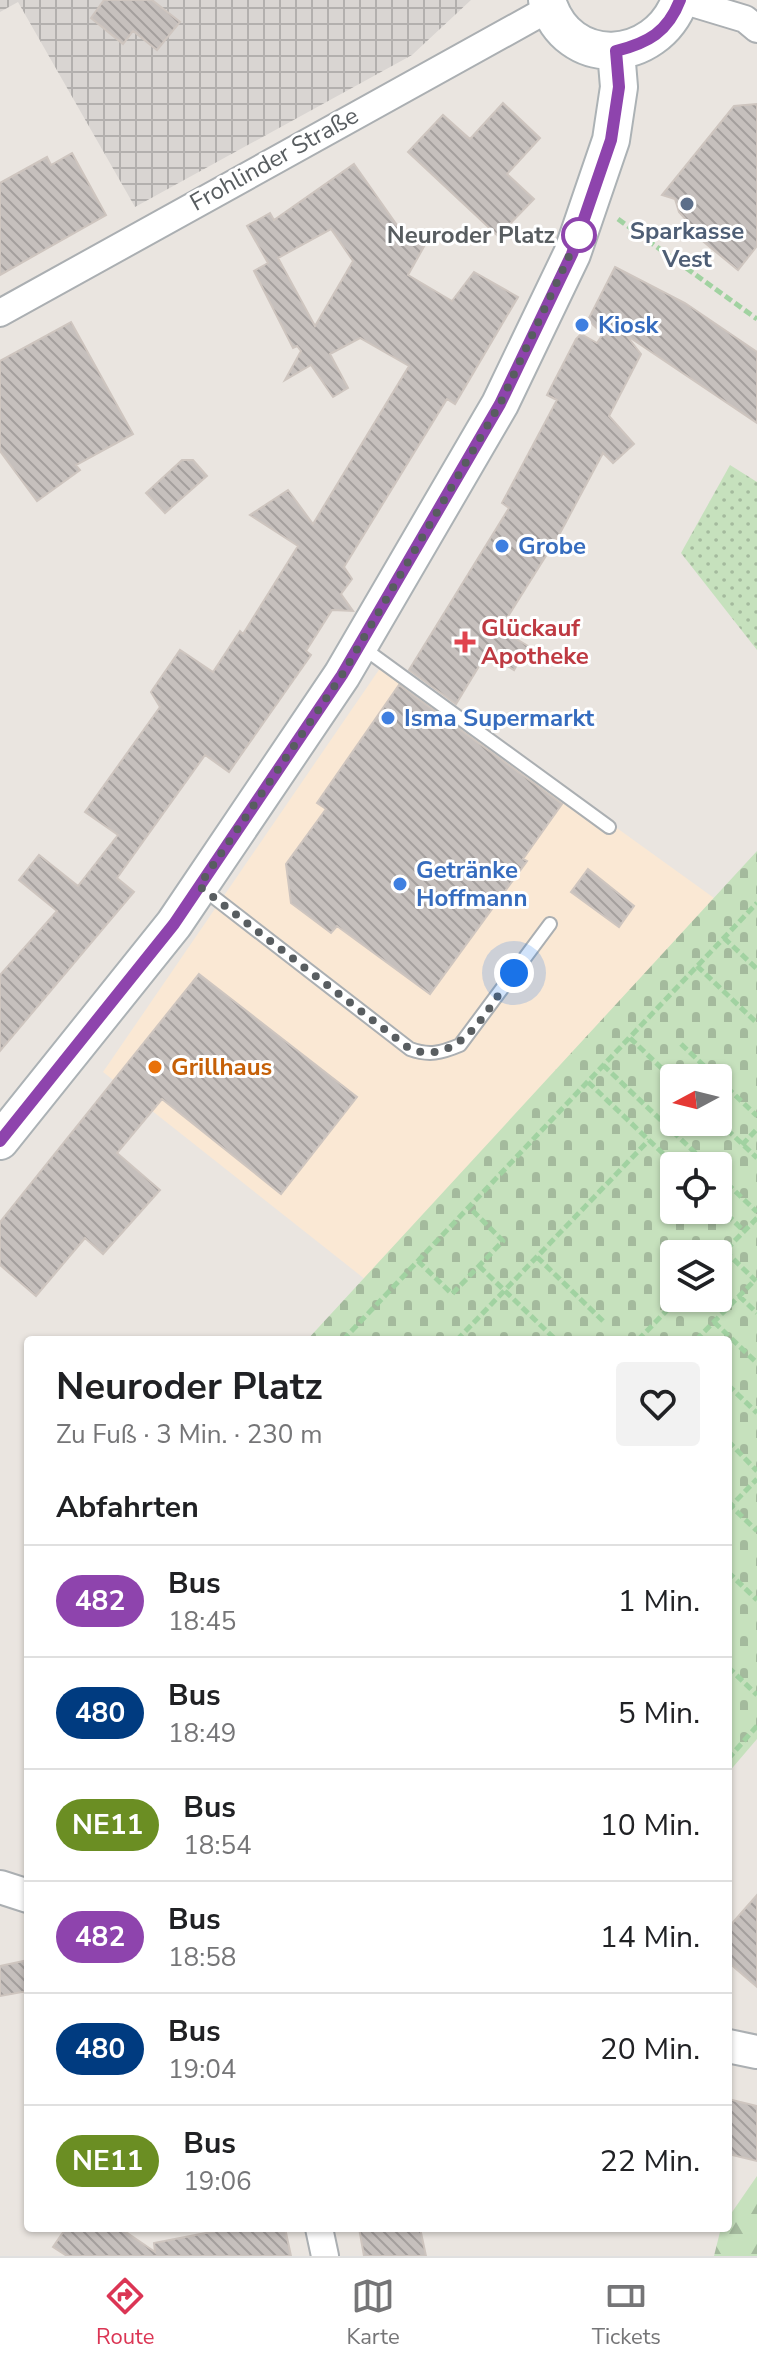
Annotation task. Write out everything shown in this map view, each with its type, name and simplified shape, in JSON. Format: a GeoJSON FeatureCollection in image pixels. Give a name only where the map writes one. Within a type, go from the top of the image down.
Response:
{"type":"FeatureCollection","features":[{"type":"Feature","properties":{"kind":"main road"},"geometry":{"type":"LineString","coordinates":[[548,4],[572,37],[588,46],[616,51],[643,44],[656,36],[675,13],[681,0]]}},
{"type":"Feature","properties":{"kind":"main road"},"geometry":{"type":"LineString","coordinates":[[0,1141],[174,924],[359,645],[500,404],[572,254],[589,205],[615,124],[619,87],[616,51]]}},
{"type":"Feature","properties":{"kind":"street"},"geometry":{"type":"LineString","coordinates":[[681,0],[745,19],[757,29]]}},
{"type":"Feature","properties":{"kind":"street","name":"Frohlinder Straße"},"geometry":{"type":"LineString","coordinates":[[0,313],[548,4]]}},
{"type":"Feature","properties":{"kind":"street"},"geometry":{"type":"LineString","coordinates":[[0,1887],[24,1895]]}},
{"type":"Feature","properties":{"kind":"street"},"geometry":{"type":"LineString","coordinates":[[732,2047],[757,2052]]}},
{"type":"Feature","properties":{"kind":"street"},"geometry":{"type":"LineString","coordinates":[[320,2232],[325,2256]]}},
{"type":"Feature","properties":{"kind":"lane"},"geometry":{"type":"LineString","coordinates":[[359,645],[609,827]]}},
{"type":"Feature","properties":{"kind":"lane"},"geometry":{"type":"LineString","coordinates":[[199,886],[410,1049],[424,1054],[440,1053],[460,1045],[550,924]]}},
{"type":"Feature","properties":{"kind":"path"},"geometry":{"type":"LineString","coordinates":[[589,205],[627,224],[757,319]]}},
{"type":"Feature","properties":{"kind":"path"},"geometry":{"type":"LineString","coordinates":[[347,1336],[697,966],[754,912],[757,903]]}},
{"type":"Feature","properties":{"kind":"path"},"geometry":{"type":"LineString","coordinates":[[724,938],[757,969]]}},
{"type":"Feature","properties":{"kind":"path"},"geometry":{"type":"LineString","coordinates":[[697,966],[757,1023]]}},
{"type":"Feature","properties":{"kind":"path"},"geometry":{"type":"LineString","coordinates":[[630,1038],[660,1067]]}},
{"type":"Feature","properties":{"kind":"path"},"geometry":{"type":"LineString","coordinates":[[681,1044],[703,1064]]}},
{"type":"Feature","properties":{"kind":"path"},"geometry":{"type":"LineString","coordinates":[[603,1065],[694,1152]]}},
{"type":"Feature","properties":{"kind":"path"},"geometry":{"type":"LineString","coordinates":[[588,1082],[661,1152]]}},
{"type":"Feature","properties":{"kind":"path"},"geometry":{"type":"LineString","coordinates":[[732,1092],[757,1116]]}},
{"type":"Feature","properties":{"kind":"path"},"geometry":{"type":"LineString","coordinates":[[742,1145],[757,1129]]}},
{"type":"Feature","properties":{"kind":"path"},"geometry":{"type":"LineString","coordinates":[[732,1135],[757,1158]]}},
{"type":"Feature","properties":{"kind":"path"},"geometry":{"type":"LineString","coordinates":[[461,1336],[649,1140]]}},
{"type":"Feature","properties":{"kind":"path"},"geometry":{"type":"LineString","coordinates":[[732,1189],[757,1215],[732,1244]]}},
{"type":"Feature","properties":{"kind":"path"},"geometry":{"type":"LineString","coordinates":[[418,1261],[452,1294],[503,1241],[469,1207]]}},
{"type":"Feature","properties":{"kind":"path"},"geometry":{"type":"LineString","coordinates":[[732,1219],[744,1231]]}},
{"type":"Feature","properties":{"kind":"path"},"geometry":{"type":"LineString","coordinates":[[537,1257],[605,1323]]}},
{"type":"Feature","properties":{"kind":"path"},"geometry":{"type":"LineString","coordinates":[[700,1336],[756,1281],[732,1258]]}},
{"type":"Feature","properties":{"kind":"path"},"geometry":{"type":"LineString","coordinates":[[479,1266],[552,1336]]}},
{"type":"Feature","properties":{"kind":"path"},"geometry":{"type":"LineString","coordinates":[[739,1296],[757,1313]]}},
{"type":"Feature","properties":{"kind":"path"},"geometry":{"type":"LineString","coordinates":[[642,1336],[665,1312]]}},
{"type":"Feature","properties":{"kind":"path"},"geometry":{"type":"LineString","coordinates":[[714,1322],[729,1336]]}},
{"type":"Feature","properties":{"kind":"path"},"geometry":{"type":"LineString","coordinates":[[732,1339],[757,1363]]}},
{"type":"Feature","properties":{"kind":"path"},"geometry":{"type":"LineString","coordinates":[[732,1389],[757,1413]]}},
{"type":"Feature","properties":{"kind":"path"},"geometry":{"type":"LineString","coordinates":[[732,1445],[757,1471]]}},
{"type":"Feature","properties":{"kind":"path"},"geometry":{"type":"LineString","coordinates":[[732,1503],[757,1479]]}},
{"type":"Feature","properties":{"kind":"path"},"geometry":{"type":"LineString","coordinates":[[732,1509],[757,1531]]}},
{"type":"Feature","properties":{"kind":"path"},"geometry":{"type":"LineString","coordinates":[[732,1576],[757,1600]]}},
{"type":"Feature","properties":{"kind":"path"},"geometry":{"type":"LineString","coordinates":[[732,1671],[757,1695]]}},
{"type":"Feature","properties":{"kind":"path"},"geometry":{"type":"LineString","coordinates":[[732,1754],[757,1726]]}},
{"type":"Feature","properties":{"kind":"shaded area"},"geometry":{"type":"Polygon","coordinates":[[[0,0],[471,0],[412,55],[135,207],[18,2],[0,12],[0,0]]]}},
{"type":"Feature","properties":{"kind":"shaded area"},"geometry":{"type":"Polygon","coordinates":[[[385,661],[714,898],[366,1280],[103,1072],[385,661]]]}},
{"type":"Feature","properties":{"kind":"green space"},"geometry":{"type":"Polygon","coordinates":[[[730,465],[757,482],[757,650],[681,553],[730,465]]]}},
{"type":"Feature","properties":{"kind":"green space"},"geometry":{"type":"Polygon","coordinates":[[[757,851],[757,1739],[732,1768],[732,1336],[311,1336],[757,851]]]}},
{"type":"Feature","properties":{"kind":"green space"},"geometry":{"type":"Polygon","coordinates":[[[757,2176],[757,2256],[714,2256],[720,2232],[732,2232],[732,2212],[757,2176]]]}},
{"type":"Feature","properties":{"kind":"building"},"geometry":{"type":"Polygon","coordinates":[[[104,0],[152,0],[180,22],[157,50],[133,31],[123,44],[91,18],[104,0]]]}},
{"type":"Feature","properties":{"kind":"building"},"geometry":{"type":"Polygon","coordinates":[[[503,103],[540,138],[507,174],[534,199],[498,236],[408,152],[443,115],[470,139],[503,103]]]}},
{"type":"Feature","properties":{"kind":"building"},"geometry":{"type":"Polygon","coordinates":[[[757,104],[757,246],[738,270],[688,229],[691,225],[679,212],[675,199],[662,195],[734,106],[757,104]]]}},
{"type":"Feature","properties":{"kind":"building"},"geometry":{"type":"Polygon","coordinates":[[[72,153],[106,215],[0,275],[0,183],[47,157],[51,165],[72,153]]]}},
{"type":"Feature","properties":{"kind":"building"},"geometry":{"type":"Polygon","coordinates":[[[354,164],[399,228],[426,243],[408,275],[452,301],[474,272],[518,297],[455,404],[447,399],[344,567],[352,579],[341,594],[353,611],[332,610],[306,651],[311,655],[229,772],[205,755],[117,878],[134,892],[0,1051],[0,975],[57,911],[19,880],[39,855],[78,886],[118,835],[85,812],[160,707],[151,692],[180,650],[213,672],[240,631],[243,634],[298,546],[250,515],[288,490],[313,524],[409,366],[360,338],[330,354],[348,388],[333,397],[311,365],[285,380],[301,351],[297,346],[293,348],[254,271],[268,263],[247,226],[270,213],[274,220],[354,164]],[[331,229],[278,258],[315,326],[353,261],[331,229]]]}},
{"type":"Feature","properties":{"kind":"building"},"geometry":{"type":"Polygon","coordinates":[[[615,267],[685,303],[757,352],[757,423],[626,335],[641,354],[609,416],[634,444],[613,463],[603,453],[559,535],[500,629],[528,646],[514,670],[487,653],[456,704],[409,670],[509,508],[502,503],[557,400],[547,395],[576,339],[581,334],[597,343],[603,334],[588,320],[615,267]]]}},
{"type":"Feature","properties":{"kind":"building"},"geometry":{"type":"Polygon","coordinates":[[[71,322],[133,434],[76,465],[80,470],[37,501],[0,451],[0,361],[71,322]]]}},
{"type":"Feature","properties":{"kind":"building"},"geometry":{"type":"Polygon","coordinates":[[[182,460],[193,460],[207,476],[165,513],[146,493],[182,460]]]}},
{"type":"Feature","properties":{"kind":"building","name":"Getränke Hoffmann"},"geometry":{"type":"Polygon","coordinates":[[[399,685],[562,804],[523,859],[527,861],[430,994],[337,926],[331,933],[291,903],[286,864],[326,809],[317,803],[399,685]]]}},
{"type":"Feature","properties":{"kind":"building"},"geometry":{"type":"Polygon","coordinates":[[[588,869],[634,906],[619,927],[571,892],[588,869]]]}},
{"type":"Feature","properties":{"kind":"building"},"geometry":{"type":"Polygon","coordinates":[[[199,974],[357,1097],[281,1194],[162,1099],[117,1153],[160,1190],[103,1254],[85,1238],[36,1296],[0,1265],[0,1222],[199,974]]]}},
{"type":"Feature","properties":{"kind":"building"},"geometry":{"type":"Polygon","coordinates":[[[757,1895],[757,1987],[732,1965],[732,1923],[757,1895]]]}},
{"type":"Feature","properties":{"kind":"building"},"geometry":{"type":"Polygon","coordinates":[[[24,1961],[24,1992],[0,1996],[0,1966],[24,1961]]]}},
{"type":"Feature","properties":{"kind":"building"},"geometry":{"type":"Polygon","coordinates":[[[732,2100],[757,2106],[757,2161],[732,2155],[732,2100]]]}},
{"type":"Feature","properties":{"kind":"building"},"geometry":{"type":"Polygon","coordinates":[[[63,2232],[126,2232],[155,2252],[154,2243],[210,2232],[286,2232],[291,2256],[67,2256],[53,2247],[63,2232]]]}},
{"type":"Feature","properties":{"kind":"building"},"geometry":{"type":"Polygon","coordinates":[[[360,2232],[421,2232],[426,2256],[364,2256],[360,2232]]]}},
{"type":"Feature","properties":{"kind":"bus line","name":"482"},"geometry":{"type":"LineString","coordinates":[[0,1141],[174,924],[342,675],[500,404],[556,291],[611,140],[619,87],[616,51],[643,44],[656,36],[667,25],[680,0]]}},
{"type":"Feature","properties":{"kind":"place","name":"Sparkasse Vest"},"geometry":{"type":"Point","coordinates":[687,204]}},
{"type":"Feature","properties":{"kind":"place","name":"Neuroder Platz"},"geometry":{"type":"Point","coordinates":[579,235]}},
{"type":"Feature","properties":{"kind":"place","name":"Kiosk"},"geometry":{"type":"Point","coordinates":[582,325]}},
{"type":"Feature","properties":{"kind":"place","name":"Grobe"},"geometry":{"type":"Point","coordinates":[502,546]}},
{"type":"Feature","properties":{"kind":"place","name":"Glückauf Apotheke"},"geometry":{"type":"Point","coordinates":[465,642]}},
{"type":"Feature","properties":{"kind":"place","name":"Isma Supermarkt"},"geometry":{"type":"Point","coordinates":[388,718]}},
{"type":"Feature","properties":{"kind":"place","name":"Getränke Hoffmann"},"geometry":{"type":"Point","coordinates":[400,884]}},
{"type":"Feature","properties":{"kind":"place","name":"Grillhaus"},"geometry":{"type":"Point","coordinates":[155,1067]}},
{"type":"Feature","properties":{"kind":"route"},"geometry":{"type":"LineString","coordinates":[[514,973],[460,1045],[440,1053],[424,1054],[410,1049],[199,886],[342,675],[500,404],[556,291],[579,235]]}}]}
